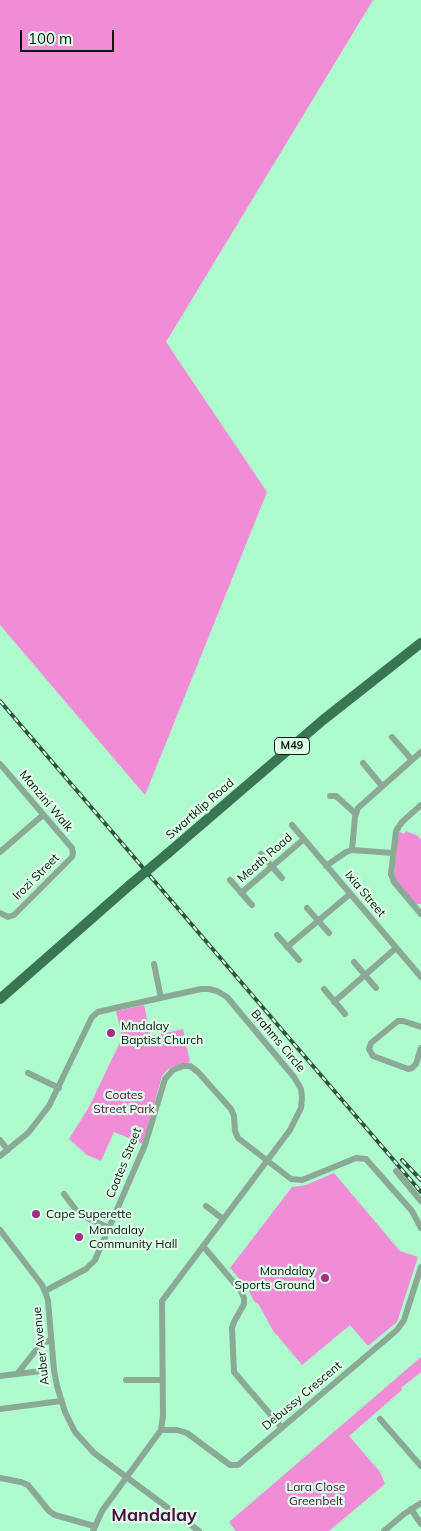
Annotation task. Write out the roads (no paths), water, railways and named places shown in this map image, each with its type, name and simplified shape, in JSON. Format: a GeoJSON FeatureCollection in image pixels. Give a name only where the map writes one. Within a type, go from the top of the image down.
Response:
{"type":"FeatureCollection","features":[{"type":"Feature","properties":{"kind":"main road","name":"Swartklip Road"},"geometry":{"type":"LineString","coordinates":[[0,999],[323,720],[416,649],[421,643]]}},
{"type":"Feature","properties":{"kind":"street"},"geometry":{"type":"LineString","coordinates":[[392,737],[412,760]]}},
{"type":"Feature","properties":{"kind":"street"},"geometry":{"type":"LineString","coordinates":[[352,850],[356,814],[360,804],[421,752]]}},
{"type":"Feature","properties":{"kind":"street"},"geometry":{"type":"LineString","coordinates":[[363,763],[382,786]]}},
{"type":"Feature","properties":{"kind":"street","name":"Manzini Walk"},"geometry":{"type":"LineString","coordinates":[[0,765],[72,848],[73,853]]}},
{"type":"Feature","properties":{"kind":"street"},"geometry":{"type":"LineString","coordinates":[[330,796],[336,796],[356,814]]}},
{"type":"Feature","properties":{"kind":"street"},"geometry":{"type":"LineString","coordinates":[[420,910],[393,879],[391,874],[394,835],[402,822],[421,805]]}},
{"type":"Feature","properties":{"kind":"street"},"geometry":{"type":"LineString","coordinates":[[0,852],[43,815]]}},
{"type":"Feature","properties":{"kind":"street","name":"Ixia Street"},"geometry":{"type":"LineString","coordinates":[[292,825],[421,976]]}},
{"type":"Feature","properties":{"kind":"street","name":"Meath Road"},"geometry":{"type":"LineString","coordinates":[[241,893],[304,839]]}},
{"type":"Feature","properties":{"kind":"street"},"geometry":{"type":"LineString","coordinates":[[326,866],[352,850],[393,853]]}},
{"type":"Feature","properties":{"kind":"street","name":"Irozi Street"},"geometry":{"type":"LineString","coordinates":[[0,912],[8,917],[14,915],[72,857],[73,853]]}},
{"type":"Feature","properties":{"kind":"street"},"geometry":{"type":"LineString","coordinates":[[261,854],[282,878]]}},
{"type":"Feature","properties":{"kind":"street"},"geometry":{"type":"LineString","coordinates":[[230,880],[252,905]]}},
{"type":"Feature","properties":{"kind":"street"},"geometry":{"type":"LineString","coordinates":[[287,947],[350,894]]}},
{"type":"Feature","properties":{"kind":"street"},"geometry":{"type":"LineString","coordinates":[[307,908],[329,933]]}},
{"type":"Feature","properties":{"kind":"street"},"geometry":{"type":"LineString","coordinates":[[277,935],[299,960]]}},
{"type":"Feature","properties":{"kind":"street"},"geometry":{"type":"LineString","coordinates":[[334,1002],[396,948]]}},
{"type":"Feature","properties":{"kind":"street"},"geometry":{"type":"LineString","coordinates":[[354,962],[376,988]]}},
{"type":"Feature","properties":{"kind":"street"},"geometry":{"type":"LineString","coordinates":[[154,964],[161,998]]}},
{"type":"Feature","properties":{"kind":"street","name":"Brahms Circle"},"geometry":{"type":"LineString","coordinates":[[0,1156],[33,1129],[53,1101],[94,1015],[100,1012],[201,989],[220,992],[233,1004],[297,1080],[302,1098],[300,1113],[290,1130],[162,1300],[163,1416],[161,1430]]}},
{"type":"Feature","properties":{"kind":"street"},"geometry":{"type":"LineString","coordinates":[[324,989],[345,1014]]}},
{"type":"Feature","properties":{"kind":"street"},"geometry":{"type":"LineString","coordinates":[[421,1027],[398,1021],[371,1043],[369,1049],[373,1056],[408,1070],[414,1067],[421,1048]]}},
{"type":"Feature","properties":{"kind":"street","name":"Coates Street"},"geometry":{"type":"LineString","coordinates":[[45,1291],[90,1267],[95,1260],[145,1145],[165,1079],[172,1070],[190,1066],[198,1072],[231,1109],[234,1116],[234,1131],[238,1138],[267,1161]]}},
{"type":"Feature","properties":{"kind":"street"},"geometry":{"type":"LineString","coordinates":[[28,1074],[59,1088]]}},
{"type":"Feature","properties":{"kind":"street"},"geometry":{"type":"LineString","coordinates":[[0,1140],[8,1150]]}},
{"type":"Feature","properties":{"kind":"street"},"geometry":{"type":"LineString","coordinates":[[267,1161],[291,1179],[302,1180],[356,1158],[366,1159],[412,1211],[421,1228]]}},
{"type":"Feature","properties":{"kind":"street"},"geometry":{"type":"LineString","coordinates":[[396,1171],[421,1201]]}},
{"type":"Feature","properties":{"kind":"street"},"geometry":{"type":"LineString","coordinates":[[64,1194],[81,1215],[109,1228]]}},
{"type":"Feature","properties":{"kind":"street"},"geometry":{"type":"LineString","coordinates":[[206,1206],[223,1219]]}},
{"type":"Feature","properties":{"kind":"street","name":"Auber Avenue"},"geometry":{"type":"LineString","coordinates":[[0,1230],[45,1291],[48,1301],[54,1370],[61,1401],[70,1423],[81,1440],[94,1453],[199,1531]]}},
{"type":"Feature","properties":{"kind":"street"},"geometry":{"type":"LineString","coordinates":[[203,1246],[241,1291],[244,1298],[244,1304],[232,1328],[234,1372],[282,1428]]}},
{"type":"Feature","properties":{"kind":"street","name":"Debussy Crescent"},"geometry":{"type":"LineString","coordinates":[[161,1430],[177,1430],[187,1433],[228,1464],[234,1466],[240,1464],[401,1325],[421,1267]]}},
{"type":"Feature","properties":{"kind":"street"},"geometry":{"type":"LineString","coordinates":[[18,1374],[41,1344],[51,1340]]}},
{"type":"Feature","properties":{"kind":"street"},"geometry":{"type":"LineString","coordinates":[[0,1376],[42,1371]]}},
{"type":"Feature","properties":{"kind":"street"},"geometry":{"type":"LineString","coordinates":[[126,1380],[162,1380]]}},
{"type":"Feature","properties":{"kind":"street"},"geometry":{"type":"LineString","coordinates":[[0,1408],[61,1401]]}},
{"type":"Feature","properties":{"kind":"street"},"geometry":{"type":"LineString","coordinates":[[380,1419],[421,1466]]}},
{"type":"Feature","properties":{"kind":"street"},"geometry":{"type":"LineString","coordinates":[[0,1478],[28,1485],[49,1511],[93,1529],[102,1510],[161,1430]]}},
{"type":"Feature","properties":{"kind":"street"},"geometry":{"type":"LineString","coordinates":[[384,1531],[421,1503]]}},
{"type":"Feature","properties":{"kind":"street"},"geometry":{"type":"LineString","coordinates":[[412,1509],[421,1524]]}},
{"type":"Feature","properties":{"kind":"railway"},"geometry":{"type":"LineString","coordinates":[[0,701],[421,1192]]}},
{"type":"Feature","properties":{"kind":"railway"},"geometry":{"type":"LineString","coordinates":[[402,1160],[421,1180]]}},
{"type":"Feature","properties":{"kind":"place","name":"Mndalay Baptist Church"},"geometry":{"type":"Point","coordinates":[111,1033]}},
{"type":"Feature","properties":{"kind":"place","name":"Cape Superette"},"geometry":{"type":"Point","coordinates":[36,1214]}},
{"type":"Feature","properties":{"kind":"place","name":"Mandalay Community Hall"},"geometry":{"type":"Point","coordinates":[79,1237]}},
{"type":"Feature","properties":{"kind":"place","name":"Mandalay Sports Ground"},"geometry":{"type":"Point","coordinates":[325,1278]}},
{"type":"Feature","properties":{"kind":"district","name":"Mandalay"},"geometry":{"type":"Point","coordinates":[154,1516]}},
{"type":"Feature","properties":{"kind":"park label","name":"Coates Street Park"},"geometry":{"type":"Point","coordinates":[124,1102]}},
{"type":"Feature","properties":{"kind":"park label","name":"Lara Close Greenbelt"},"geometry":{"type":"Point","coordinates":[316,1494]}}]}
